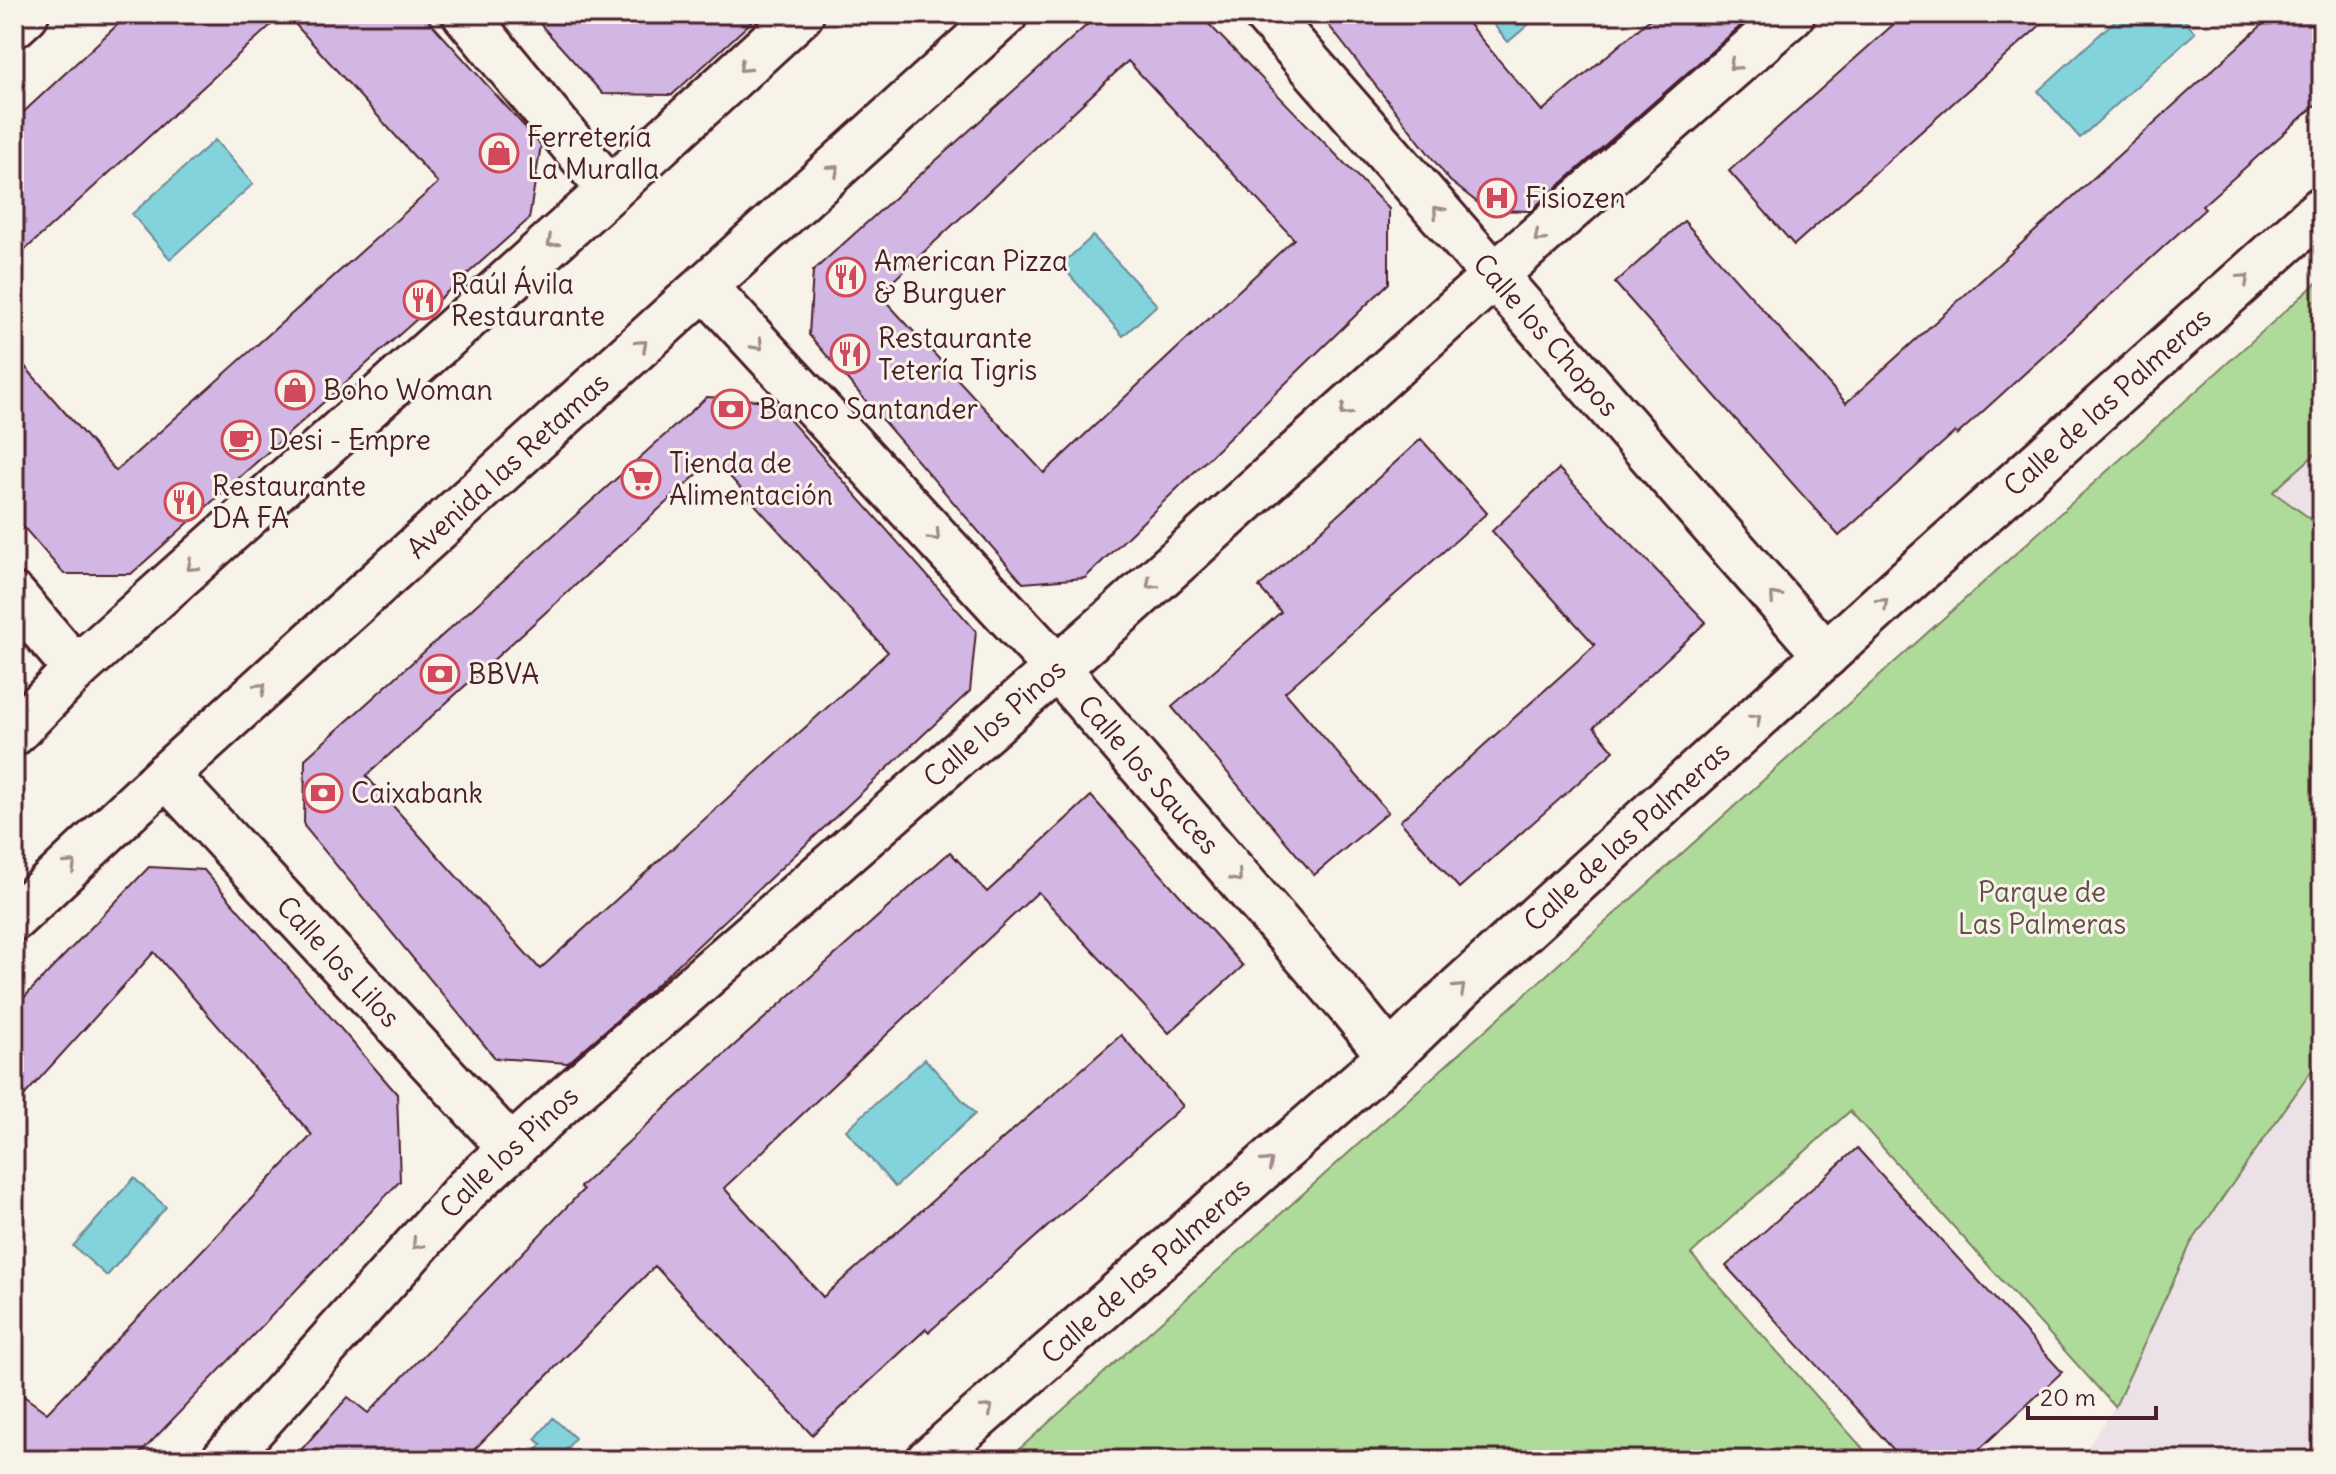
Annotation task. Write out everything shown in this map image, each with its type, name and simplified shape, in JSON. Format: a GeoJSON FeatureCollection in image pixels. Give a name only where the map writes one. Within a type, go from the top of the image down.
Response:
{"type":"FeatureCollection","features":[{"type":"Feature","properties":{"kind":"street"},"geometry":{"type":"LineString","coordinates":[[14,25],[26,14]]}},
{"type":"Feature","properties":{"kind":"street"},"geometry":{"type":"LineString","coordinates":[[465,14],[610,190]]}},
{"type":"Feature","properties":{"kind":"street"},"geometry":{"type":"LineString","coordinates":[[14,733],[76,669],[610,190],[801,14]]}},
{"type":"Feature","properties":{"kind":"street","name":"Avenida las Retamas"},"geometry":{"type":"LineString","coordinates":[[14,918],[166,775],[1005,14]]}},
{"type":"Feature","properties":{"kind":"street","name":"Calle los Chopos"},"geometry":{"type":"LineString","coordinates":[[1266,14],[1826,655]]}},
{"type":"Feature","properties":{"kind":"street","name":"Calle los Pinos"},"geometry":{"type":"LineString","coordinates":[[224,1460],[467,1189],[1792,14]]}},
{"type":"Feature","properties":{"kind":"street","name":"Calle de las Palmeras"},"geometry":{"type":"LineString","coordinates":[[929,1460],[1390,1056],[1461,987],[1826,655],[2322,209]]}},
{"type":"Feature","properties":{"kind":"street","name":"Calle los Sauces"},"geometry":{"type":"LineString","coordinates":[[706,288],[1056,667],[1390,1056]]}},
{"type":"Feature","properties":{"kind":"street"},"geometry":{"type":"LineString","coordinates":[[14,596],[76,669]]}},
{"type":"Feature","properties":{"kind":"street","name":"Calle los Lilos"},"geometry":{"type":"LineString","coordinates":[[166,775],[512,1149]]}},
{"type":"Feature","properties":{"kind":"shaded area"},"geometry":{"type":"Polygon","coordinates":[[[2322,448],[2322,527],[2272,492],[2322,448]]]}},
{"type":"Feature","properties":{"kind":"shaded area"},"geometry":{"type":"Polygon","coordinates":[[[2322,1056],[2322,1460],[2079,1460],[2115,1407],[2191,1243],[2322,1056]]]}},
{"type":"Feature","properties":{"kind":"green space","name":"Parque de Las Palmeras"},"geometry":{"type":"Polygon","coordinates":[[[2322,278],[2322,448],[2273,492],[2322,527],[2322,1056],[2191,1243],[2115,1407],[1850,1111],[1691,1254],[1873,1460],[1007,1460],[2322,278]]]}},
{"type":"Feature","properties":{"kind":"water"},"geometry":{"type":"Polygon","coordinates":[[[1485,14],[1541,14],[1508,42],[1485,14]]]}},
{"type":"Feature","properties":{"kind":"water"},"geometry":{"type":"Polygon","coordinates":[[[2122,14],[2180,14],[2195,33],[2080,138],[2038,91],[2122,14]]]}},
{"type":"Feature","properties":{"kind":"water"},"geometry":{"type":"Polygon","coordinates":[[[215,140],[253,184],[170,259],[132,214],[215,140]]]}},
{"type":"Feature","properties":{"kind":"water"},"geometry":{"type":"Polygon","coordinates":[[[1093,236],[1157,305],[1123,336],[1061,265],[1093,236]]]}},
{"type":"Feature","properties":{"kind":"water"},"geometry":{"type":"Polygon","coordinates":[[[925,1059],[975,1114],[895,1187],[846,1130],[925,1059]]]}},
{"type":"Feature","properties":{"kind":"water"},"geometry":{"type":"Polygon","coordinates":[[[134,1178],[166,1207],[107,1276],[73,1246],[134,1178]]]}},
{"type":"Feature","properties":{"kind":"water"},"geometry":{"type":"Polygon","coordinates":[[[553,1418],[575,1438],[559,1460],[529,1460],[542,1444],[535,1439],[553,1418]]]}},
{"type":"Feature","properties":{"kind":"building"},"geometry":{"type":"Polygon","coordinates":[[[129,14],[283,14],[14,260],[14,121],[129,14]]]}},
{"type":"Feature","properties":{"kind":"building"},"geometry":{"type":"Polygon","coordinates":[[[286,14],[423,14],[541,145],[529,219],[131,574],[64,574],[14,516],[14,354],[116,471],[438,183],[286,14]]]}},
{"type":"Feature","properties":{"kind":"building"},"geometry":{"type":"Polygon","coordinates":[[[531,14],[760,14],[672,95],[603,94],[531,14]]]}},
{"type":"Feature","properties":{"kind":"building"},"geometry":{"type":"Polygon","coordinates":[[[1099,14],[1199,14],[1389,209],[1389,283],[1085,578],[1023,583],[809,335],[813,271],[1099,14]],[[1128,61],[879,294],[1044,473],[1294,239],[1128,61]]]}},
{"type":"Feature","properties":{"kind":"building"},"geometry":{"type":"Polygon","coordinates":[[[1320,14],[1460,14],[1542,111],[1656,14],[1754,14],[1530,211],[1487,210],[1450,181],[1320,14]]]}},
{"type":"Feature","properties":{"kind":"building"},"geometry":{"type":"Polygon","coordinates":[[[1905,14],[2053,14],[1794,245],[1729,171],[1905,14]]]}},
{"type":"Feature","properties":{"kind":"building"},"geometry":{"type":"Polygon","coordinates":[[[2274,14],[2322,14],[2322,99],[2202,206],[2205,209],[1957,435],[1955,432],[1839,536],[1615,283],[1684,221],[1846,403],[2274,14]]]}},
{"type":"Feature","properties":{"kind":"building"},"geometry":{"type":"Polygon","coordinates":[[[707,397],[773,401],[976,631],[970,691],[639,1001],[568,1063],[495,1058],[304,826],[305,759],[707,397]],[[714,459],[366,776],[540,969],[888,652],[714,459]]]}},
{"type":"Feature","properties":{"kind":"building"},"geometry":{"type":"Polygon","coordinates":[[[1421,439],[1487,513],[1285,692],[1388,812],[1314,875],[1172,707],[1281,612],[1259,587],[1421,439]]]}},
{"type":"Feature","properties":{"kind":"building"},"geometry":{"type":"Polygon","coordinates":[[[1559,469],[1706,622],[1594,727],[1614,751],[1459,888],[1400,821],[1595,645],[1492,531],[1559,469]]]}},
{"type":"Feature","properties":{"kind":"building"},"geometry":{"type":"Polygon","coordinates":[[[1091,796],[1243,966],[1169,1033],[1038,892],[724,1188],[823,1297],[1121,1035],[1183,1106],[929,1332],[926,1329],[812,1435],[655,1266],[464,1460],[292,1460],[348,1397],[368,1413],[583,1190],[580,1187],[950,852],[987,892],[1091,796]]]}},
{"type":"Feature","properties":{"kind":"building"},"geometry":{"type":"Polygon","coordinates":[[[149,867],[204,870],[397,1094],[400,1181],[134,1460],[14,1460],[14,1389],[47,1413],[312,1135],[154,952],[14,1107],[14,1008],[149,867]]]}},
{"type":"Feature","properties":{"kind":"building"},"geometry":{"type":"Polygon","coordinates":[[[1857,1148],[2062,1372],[1968,1460],[1903,1460],[1726,1266],[1857,1148]]]}},
{"type":"Feature","properties":{"kind":"place","name":"Ferretería La Muralla"},"geometry":{"type":"Point","coordinates":[499,153]}},
{"type":"Feature","properties":{"kind":"place","name":"Fisiozen"},"geometry":{"type":"Point","coordinates":[1497,198]}},
{"type":"Feature","properties":{"kind":"place","name":"American Pizza & Burguer"},"geometry":{"type":"Point","coordinates":[846,277]}},
{"type":"Feature","properties":{"kind":"place","name":"Raúl Ávila Restaurante"},"geometry":{"type":"Point","coordinates":[423,300]}},
{"type":"Feature","properties":{"kind":"place","name":"Restaurante Tetería Tigris"},"geometry":{"type":"Point","coordinates":[850,354]}},
{"type":"Feature","properties":{"kind":"place","name":"Boho Woman"},"geometry":{"type":"Point","coordinates":[295,390]}},
{"type":"Feature","properties":{"kind":"place","name":"Banco Santander"},"geometry":{"type":"Point","coordinates":[731,409]}},
{"type":"Feature","properties":{"kind":"place","name":"Desi - Empre"},"geometry":{"type":"Point","coordinates":[241,440]}},
{"type":"Feature","properties":{"kind":"place","name":"Tienda de Alimentación"},"geometry":{"type":"Point","coordinates":[641,479]}},
{"type":"Feature","properties":{"kind":"place","name":"Restaurante DA FA"},"geometry":{"type":"Point","coordinates":[184,502]}},
{"type":"Feature","properties":{"kind":"place","name":"BBVA"},"geometry":{"type":"Point","coordinates":[440,674]}},
{"type":"Feature","properties":{"kind":"place","name":"Caixabank"},"geometry":{"type":"Point","coordinates":[323,793]}}]}
